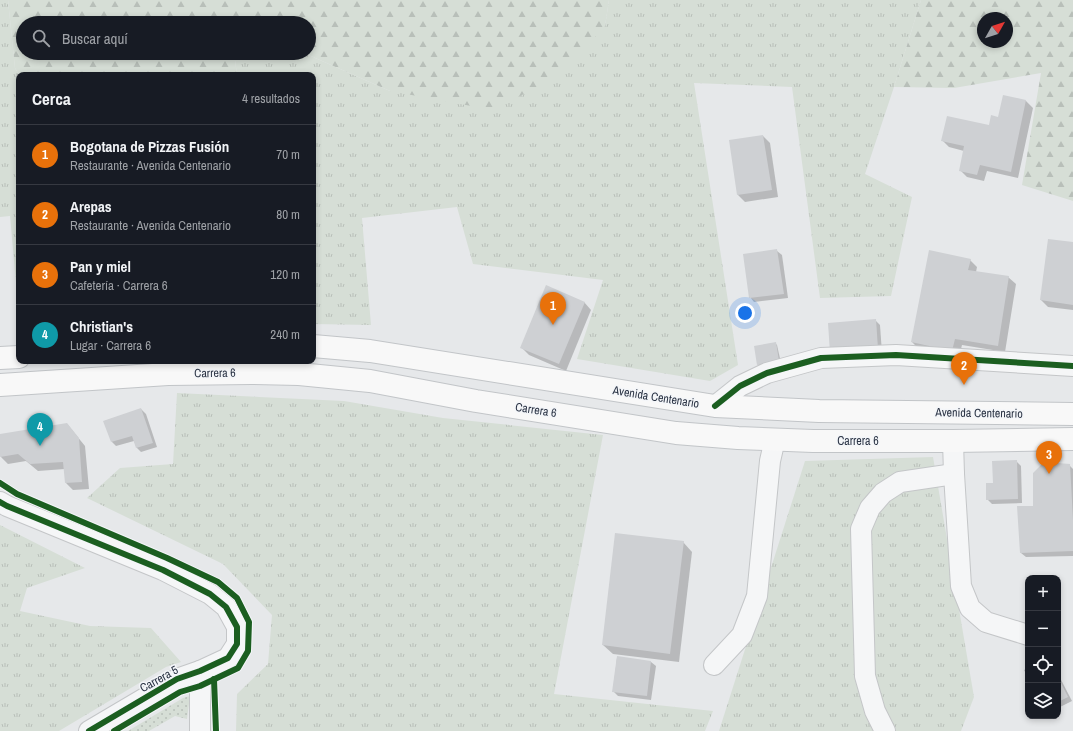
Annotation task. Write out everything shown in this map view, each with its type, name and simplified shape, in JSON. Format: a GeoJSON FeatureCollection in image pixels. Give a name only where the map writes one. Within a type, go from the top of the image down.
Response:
{"type":"FeatureCollection","features":[{"type":"Feature","properties":{"kind":"main road","name":"Avenida Centenario"},"geometry":{"type":"LineString","coordinates":[[316,346],[370,351],[715,406],[819,411],[1073,414]]}},
{"type":"Feature","properties":{"kind":"main road"},"geometry":{"type":"LineString","coordinates":[[0,358],[16,357]]}},
{"type":"Feature","properties":{"kind":"main road","name":"Carrera 6"},"geometry":{"type":"LineString","coordinates":[[0,385],[168,374],[299,374],[370,381],[476,401],[676,433],[738,438],[775,439],[953,441],[1073,439]]}},
{"type":"Feature","properties":{"kind":"street"},"geometry":{"type":"LineString","coordinates":[[715,406],[740,386],[767,373],[821,358],[896,355],[1073,366]]}},
{"type":"Feature","properties":{"kind":"street"},"geometry":{"type":"LineString","coordinates":[[714,665],[742,635],[757,596],[770,461],[775,439]]}},
{"type":"Feature","properties":{"kind":"street"},"geometry":{"type":"LineString","coordinates":[[953,441],[961,586],[970,608],[986,622],[1025,634]]}},
{"type":"Feature","properties":{"kind":"street"},"geometry":{"type":"LineString","coordinates":[[885,731],[875,711],[865,676],[861,529],[870,508],[883,493],[900,482],[954,474]]}},
{"type":"Feature","properties":{"kind":"street","name":"Carrera 5"},"geometry":{"type":"LineString","coordinates":[[0,502],[164,570],[210,594],[226,607],[237,627],[232,651],[200,671],[177,679],[89,731]]}},
{"type":"Feature","properties":{"kind":"street"},"geometry":{"type":"LineString","coordinates":[[200,671],[200,731]]}},
{"type":"Feature","properties":{"kind":"green space"},"geometry":{"type":"Polygon","coordinates":[[[0,0],[8,0],[15,68],[17,72],[16,72],[16,283],[10,216],[0,217],[0,0]]]}},
{"type":"Feature","properties":{"kind":"green space"},"geometry":{"type":"Polygon","coordinates":[[[8,0],[609,0],[605,26],[562,74],[493,110],[390,91],[316,58],[316,16],[16,16],[16,60],[235,60],[237,72],[17,72],[15,68],[8,0]]]}},
{"type":"Feature","properties":{"kind":"green space"},"geometry":{"type":"Polygon","coordinates":[[[609,0],[921,0],[865,174],[912,197],[891,296],[820,298],[792,87],[694,83],[738,365],[710,381],[577,359],[603,280],[473,264],[457,207],[362,218],[371,325],[316,324],[316,72],[237,72],[235,60],[316,60],[316,58],[390,91],[605,26],[609,0]]]}},
{"type":"Feature","properties":{"kind":"green space"},"geometry":{"type":"Polygon","coordinates":[[[921,0],[1073,0],[1073,201],[1022,185],[1041,73],[954,88],[894,87],[921,0]]]}},
{"type":"Feature","properties":{"kind":"green space"},"geometry":{"type":"Polygon","coordinates":[[[177,393],[344,401],[443,418],[603,435],[554,694],[713,711],[705,731],[236,731],[237,694],[268,664],[272,615],[223,564],[87,498],[120,468],[173,464],[177,393]]]}},
{"type":"Feature","properties":{"kind":"green space"},"geometry":{"type":"Polygon","coordinates":[[[933,457],[974,697],[961,731],[719,731],[805,461],[933,457]]]}},
{"type":"Feature","properties":{"kind":"green space"},"geometry":{"type":"Polygon","coordinates":[[[0,525],[85,568],[27,588],[20,611],[90,626],[151,628],[181,662],[166,667],[59,731],[0,731],[0,525]]]}},
{"type":"Feature","properties":{"kind":"green space"},"geometry":{"type":"Polygon","coordinates":[[[190,696],[187,719],[175,716],[149,731],[128,731],[183,698],[190,696]]]}},
{"type":"Feature","properties":{"kind":"building"},"geometry":{"type":"Polygon","coordinates":[[[1003,95],[1026,100],[1011,172],[980,165],[977,175],[959,171],[964,146],[941,141],[947,116],[989,125],[991,115],[998,117],[1003,95]]]}},
{"type":"Feature","properties":{"kind":"building"},"geometry":{"type":"Polygon","coordinates":[[[763,135],[772,190],[737,195],[729,140],[763,135]]]}},
{"type":"Feature","properties":{"kind":"building"},"geometry":{"type":"Polygon","coordinates":[[[1048,239],[1073,242],[1073,305],[1040,300],[1048,239]]]}},
{"type":"Feature","properties":{"kind":"building"},"geometry":{"type":"Polygon","coordinates":[[[777,249],[784,294],[749,298],[743,254],[777,249]]]}},
{"type":"Feature","properties":{"kind":"building"},"geometry":{"type":"Polygon","coordinates":[[[929,250],[971,259],[968,270],[1009,276],[998,346],[955,339],[952,351],[911,342],[929,250]]]}},
{"type":"Feature","properties":{"kind":"building"},"geometry":{"type":"Polygon","coordinates":[[[546,285],[585,302],[559,364],[520,348],[546,285]]]}},
{"type":"Feature","properties":{"kind":"building"},"geometry":{"type":"Polygon","coordinates":[[[876,319],[878,349],[830,353],[828,323],[876,319]]]}},
{"type":"Feature","properties":{"kind":"building"},"geometry":{"type":"Polygon","coordinates":[[[776,342],[779,361],[757,365],[754,346],[776,342]]]}},
{"type":"Feature","properties":{"kind":"building"},"geometry":{"type":"Polygon","coordinates":[[[141,408],[153,443],[136,448],[132,436],[111,442],[103,421],[141,408]]]}},
{"type":"Feature","properties":{"kind":"building"},"geometry":{"type":"Polygon","coordinates":[[[67,423],[79,438],[82,482],[65,483],[63,462],[30,464],[18,454],[0,457],[0,434],[67,423]]]}},
{"type":"Feature","properties":{"kind":"building"},"geometry":{"type":"Polygon","coordinates":[[[1017,460],[1018,499],[986,500],[986,483],[993,483],[992,461],[1017,460]]]}},
{"type":"Feature","properties":{"kind":"building"},"geometry":{"type":"Polygon","coordinates":[[[1044,462],[1070,464],[1073,551],[1020,553],[1017,506],[1033,506],[1033,473],[1044,462]]]}},
{"type":"Feature","properties":{"kind":"building"},"geometry":{"type":"Polygon","coordinates":[[[615,533],[684,541],[670,654],[602,645],[615,533]]]}},
{"type":"Feature","properties":{"kind":"building"},"geometry":{"type":"Polygon","coordinates":[[[617,656],[651,661],[647,696],[612,692],[617,656]]]}},
{"type":"Feature","properties":{"kind":"building"},"geometry":{"type":"Polygon","coordinates":[[[1061,683],[1068,697],[1061,700],[1061,683]]]}},
{"type":"Feature","properties":{"kind":"cycle path"},"geometry":{"type":"LineString","coordinates":[[715,406],[740,386],[767,373],[821,358],[896,355],[1073,366]]}},
{"type":"Feature","properties":{"kind":"cycle path"},"geometry":{"type":"LineString","coordinates":[[0,483],[17,494],[167,558],[218,582],[237,598],[249,622],[248,651],[238,668],[200,686],[180,692],[114,731]]}},
{"type":"Feature","properties":{"kind":"cycle path"},"geometry":{"type":"LineString","coordinates":[[0,502],[163,570],[210,594],[226,607],[237,627],[237,644],[228,658],[200,671],[177,679],[89,731]]}},
{"type":"Feature","properties":{"kind":"cycle path"},"geometry":{"type":"LineString","coordinates":[[214,679],[216,731]]}},
{"type":"Feature","properties":{"kind":"place","name":"Bogotana de Pizzas Fusión"},"geometry":{"type":"Point","coordinates":[553,325]}},
{"type":"Feature","properties":{"kind":"place","name":"Arepas"},"geometry":{"type":"Point","coordinates":[964,385]}},
{"type":"Feature","properties":{"kind":"place","name":"Christian's"},"geometry":{"type":"Point","coordinates":[40,446]}},
{"type":"Feature","properties":{"kind":"place","name":"Pan y miel"},"geometry":{"type":"Point","coordinates":[1049,474]}}]}
